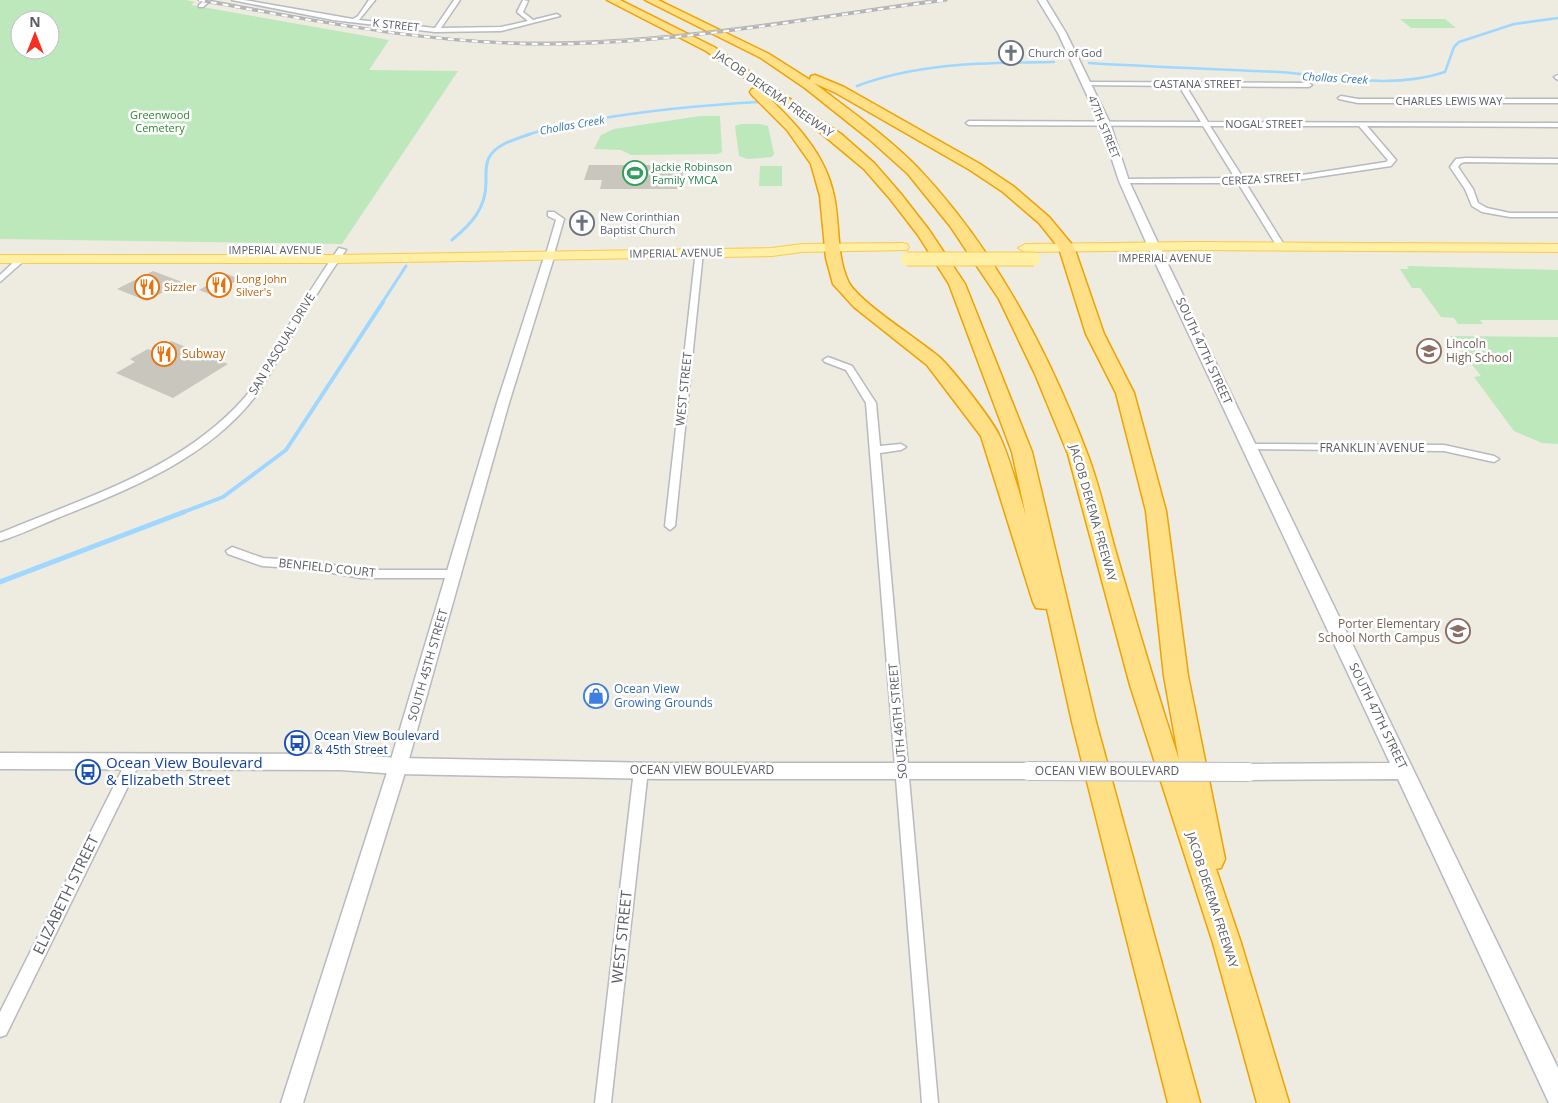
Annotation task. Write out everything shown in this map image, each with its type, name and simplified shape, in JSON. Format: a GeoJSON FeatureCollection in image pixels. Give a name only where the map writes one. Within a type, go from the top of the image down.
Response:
{"type":"FeatureCollection","features":[{"type":"Feature","properties":{"kind":"highway","name":"JACOB DEKEMA FREEWAY"},"geometry":{"type":"LineString","coordinates":[[612,0],[710,49],[809,116],[869,166],[924,233],[957,284],[992,370],[1022,452],[1084,722],[1184,1103]]}},
{"type":"Feature","properties":{"kind":"highway","name":"JACOB DEKEMA FREEWAY"},"geometry":{"type":"LineString","coordinates":[[650,0],[765,56],[809,85],[874,136],[913,171],[956,224],[1007,299],[1044,374],[1078,454],[1142,685],[1227,943],[1273,1103]]}},
{"type":"Feature","properties":{"kind":"highway"},"geometry":{"type":"LineString","coordinates":[[710,49],[792,127],[818,164],[826,196],[834,253],[841,284],[860,304],[933,361],[990,435],[1084,722]]}},
{"type":"Feature","properties":{"kind":"highway"},"geometry":{"type":"LineString","coordinates":[[765,56],[840,90],[975,167],[1008,189],[1044,220],[1067,253],[1095,334],[1125,393],[1156,511],[1176,676],[1227,943]]}},
{"type":"Feature","properties":{"kind":"main road","name":"47TH STREET"},"geometry":{"type":"LineString","coordinates":[[1042,0],[1062,33],[1105,123],[1124,181],[1157,252]]}},
{"type":"Feature","properties":{"kind":"main road","name":"IMPERIAL AVENUE"},"geometry":{"type":"LineString","coordinates":[[0,250],[527,256],[550,254],[772,252],[803,257],[834,253],[904,253],[1025,248],[1067,253],[1282,248],[1558,248]]}},
{"type":"Feature","properties":{"kind":"main road","name":"IMPERIAL AVENUE"},"geometry":{"type":"LineString","coordinates":[[1157,252],[1558,257]]}},
{"type":"Feature","properties":{"kind":"main road","name":"SOUTH 47TH STREET"},"geometry":{"type":"LineString","coordinates":[[1157,252],[1558,1094]]}},
{"type":"Feature","properties":{"kind":"main road","name":"IMPERIAL AVENUE"},"geometry":{"type":"LineString","coordinates":[[904,253],[1034,259],[1067,253]]}},
{"type":"Feature","properties":{"kind":"main road","name":"IMPERIAL AVENUE"},"geometry":{"type":"LineString","coordinates":[[0,259],[338,255]]}},
{"type":"Feature","properties":{"kind":"main road","name":"OCEAN VIEW BOULEVARD"},"geometry":{"type":"LineString","coordinates":[[0,762],[340,762],[398,766],[641,770],[1404,772]]}},
{"type":"Feature","properties":{"kind":"street"},"geometry":{"type":"LineString","coordinates":[[201,6],[208,0]]}},
{"type":"Feature","properties":{"kind":"street","name":"K STREET"},"geometry":{"type":"LineString","coordinates":[[235,0],[354,20],[438,29],[500,29],[557,16]]}},
{"type":"Feature","properties":{"kind":"street"},"geometry":{"type":"LineString","coordinates":[[354,20],[360,17],[372,0]]}},
{"type":"Feature","properties":{"kind":"street"},"geometry":{"type":"LineString","coordinates":[[438,29],[457,0]]}},
{"type":"Feature","properties":{"kind":"street"},"geometry":{"type":"LineString","coordinates":[[525,1],[520,12],[531,21]]}},
{"type":"Feature","properties":{"kind":"street"},"geometry":{"type":"LineString","coordinates":[[276,7],[290,2]]}},
{"type":"Feature","properties":{"kind":"street","name":"CASTANA STREET"},"geometry":{"type":"LineString","coordinates":[[1086,84],[1309,84]]}},
{"type":"Feature","properties":{"kind":"street"},"geometry":{"type":"LineString","coordinates":[[1181,84],[1282,248]]}},
{"type":"Feature","properties":{"kind":"street","name":"CHARLES LEWIS WAY"},"geometry":{"type":"LineString","coordinates":[[1341,98],[1358,101],[1558,101]]}},
{"type":"Feature","properties":{"kind":"street","name":"NOGAL STREET"},"geometry":{"type":"LineString","coordinates":[[969,123],[1558,124]]}},
{"type":"Feature","properties":{"kind":"street","name":"CEREZA STREET"},"geometry":{"type":"LineString","coordinates":[[1124,181],[1242,182],[1283,180],[1388,164],[1392,160],[1361,124]]}},
{"type":"Feature","properties":{"kind":"street"},"geometry":{"type":"LineString","coordinates":[[1558,161],[1466,160],[1455,163],[1454,167],[1469,189],[1475,204],[1485,210],[1510,215],[1558,214]]}},
{"type":"Feature","properties":{"kind":"street"},"geometry":{"type":"LineString","coordinates":[[550,254],[560,219],[551,214]]}},
{"type":"Feature","properties":{"kind":"street","name":"WEST STREET"},"geometry":{"type":"LineString","coordinates":[[670,526],[698,252]]}},
{"type":"Feature","properties":{"kind":"street","name":"SOUTH 45TH STREET"},"geometry":{"type":"LineString","coordinates":[[292,1103],[398,766],[503,403],[550,254]]}},
{"type":"Feature","properties":{"kind":"street","name":"SAN PASQUAL DRIVE"},"geometry":{"type":"LineString","coordinates":[[0,537],[136,480],[190,450],[232,417],[250,397],[338,255]]}},
{"type":"Feature","properties":{"kind":"street"},"geometry":{"type":"LineString","coordinates":[[0,279],[22,259]]}},
{"type":"Feature","properties":{"kind":"street","name":"SOUTH 46TH STREET"},"geometry":{"type":"LineString","coordinates":[[828,360],[849,368],[871,403],[930,1103]]}},
{"type":"Feature","properties":{"kind":"street"},"geometry":{"type":"LineString","coordinates":[[874,450],[901,447]]}},
{"type":"Feature","properties":{"kind":"street","name":"FRANKLIN AVENUE"},"geometry":{"type":"LineString","coordinates":[[1249,447],[1444,448],[1494,459]]}},
{"type":"Feature","properties":{"kind":"street","name":"BENFIELD COURT"},"geometry":{"type":"LineString","coordinates":[[232,551],[262,562],[310,565],[361,574],[454,574]]}},
{"type":"Feature","properties":{"kind":"street","name":"ELIZABETH STREET"},"geometry":{"type":"LineString","coordinates":[[0,1029],[133,762]]}},
{"type":"Feature","properties":{"kind":"street","name":"WEST STREET"},"geometry":{"type":"LineString","coordinates":[[603,1103],[641,770]]}},
{"type":"Feature","properties":{"kind":"green space","name":"Greenwood Cemetery"},"geometry":{"type":"Polygon","coordinates":[[[0,0],[185,0],[195,2],[191,5],[389,40],[369,70],[458,71],[342,244],[0,239],[0,0]]]}},
{"type":"Feature","properties":{"kind":"green space"},"geometry":{"type":"Polygon","coordinates":[[[1400,19],[1445,19],[1456,28],[1411,28],[1400,19]]]}},
{"type":"Feature","properties":{"kind":"green space"},"geometry":{"type":"Polygon","coordinates":[[[700,116],[720,116],[722,152],[717,154],[631,155],[621,150],[594,149],[601,135],[614,129],[700,116]]]}},
{"type":"Feature","properties":{"kind":"green space"},"geometry":{"type":"Polygon","coordinates":[[[741,124],[768,126],[774,154],[772,157],[748,159],[739,156],[735,126],[741,124]]]}},
{"type":"Feature","properties":{"kind":"green space"},"geometry":{"type":"Polygon","coordinates":[[[760,166],[782,166],[782,186],[759,186],[760,166]]]}},
{"type":"Feature","properties":{"kind":"green space"},"geometry":{"type":"Polygon","coordinates":[[[1407,266],[1558,270],[1558,320],[1480,320],[1483,324],[1458,324],[1454,318],[1441,317],[1420,288],[1412,288],[1400,269],[1409,269],[1407,266]]]}},
{"type":"Feature","properties":{"kind":"green space"},"geometry":{"type":"Polygon","coordinates":[[[1450,336],[1558,337],[1558,444],[1542,443],[1514,431],[1474,377],[1481,376],[1450,336]]]}},
{"type":"Feature","properties":{"kind":"building","name":"Jackie Robinson Family YMCA"},"geometry":{"type":"Polygon","coordinates":[[[589,165],[684,165],[681,189],[600,189],[602,180],[584,180],[589,165]]]}},
{"type":"Feature","properties":{"kind":"building","name":"Sizzler"},"geometry":{"type":"Polygon","coordinates":[[[153,271],[182,282],[147,301],[117,289],[153,271]]]}},
{"type":"Feature","properties":{"kind":"building","name":"Long John Silver's"},"geometry":{"type":"Polygon","coordinates":[[[227,274],[240,279],[212,295],[199,290],[227,274]]]}},
{"type":"Feature","properties":{"kind":"building"},"geometry":{"type":"Polygon","coordinates":[[[171,341],[228,364],[173,398],[116,373],[135,362],[130,359],[148,349],[153,351],[171,341]]]}},
{"type":"Feature","properties":{"kind":"waterway","name":"Chollas Creek"},"geometry":{"type":"LineString","coordinates":[[1089,63],[1279,72],[1363,80],[1404,80],[1445,72],[1454,47],[1459,42],[1514,24],[1558,18]]}},
{"type":"Feature","properties":{"kind":"waterway"},"geometry":{"type":"LineString","coordinates":[[857,86],[905,72],[954,65],[1054,62]]}},
{"type":"Feature","properties":{"kind":"waterway","name":"Chollas Creek"},"geometry":{"type":"LineString","coordinates":[[529,135],[562,126],[618,116],[678,108],[759,102]]}},
{"type":"Feature","properties":{"kind":"waterway","name":"Chollas Creek"},"geometry":{"type":"LineString","coordinates":[[452,240],[471,222],[480,208],[485,192],[487,165],[490,156],[503,145],[529,135]]}},
{"type":"Feature","properties":{"kind":"waterway"},"geometry":{"type":"LineString","coordinates":[[382,303],[406,266]]}},
{"type":"Feature","properties":{"kind":"waterway"},"geometry":{"type":"LineString","coordinates":[[181,513],[223,497],[286,450],[383,302]]}},
{"type":"Feature","properties":{"kind":"waterway"},"geometry":{"type":"LineString","coordinates":[[0,582],[184,512]]}},
{"type":"Feature","properties":{"kind":"tram line"},"geometry":{"type":"LineString","coordinates":[[210,0],[365,28],[443,38],[521,42],[573,42],[676,35],[931,0]]}},
{"type":"Feature","properties":{"kind":"railway"},"geometry":{"type":"LineString","coordinates":[[199,0],[416,36],[504,43],[548,44],[598,43],[698,35],[946,0]]}},
{"type":"Feature","properties":{"kind":"place","name":"Church of God"},"geometry":{"type":"Point","coordinates":[1011,53]}},
{"type":"Feature","properties":{"kind":"place","name":"Jackie Robinson Family YMCA"},"geometry":{"type":"Point","coordinates":[635,173]}},
{"type":"Feature","properties":{"kind":"place","name":"New Corinthian Baptist Church"},"geometry":{"type":"Point","coordinates":[582,223]}},
{"type":"Feature","properties":{"kind":"place","name":"Long John Silver's"},"geometry":{"type":"Point","coordinates":[219,285]}},
{"type":"Feature","properties":{"kind":"place","name":"Sizzler"},"geometry":{"type":"Point","coordinates":[147,287]}},
{"type":"Feature","properties":{"kind":"place","name":"Lincoln High School"},"geometry":{"type":"Point","coordinates":[1429,351]}},
{"type":"Feature","properties":{"kind":"place","name":"Subway"},"geometry":{"type":"Point","coordinates":[164,354]}},
{"type":"Feature","properties":{"kind":"place","name":"Porter Elementary School North Campus"},"geometry":{"type":"Point","coordinates":[1458,631]}},
{"type":"Feature","properties":{"kind":"place","name":"Ocean View Growing Grounds"},"geometry":{"type":"Point","coordinates":[596,696]}},
{"type":"Feature","properties":{"kind":"place","name":"Ocean View Boulevard & 45th Street"},"geometry":{"type":"Point","coordinates":[297,743]}},
{"type":"Feature","properties":{"kind":"place","name":"Ocean View Boulevard & Elizabeth Street"},"geometry":{"type":"Point","coordinates":[88,772]}}]}
